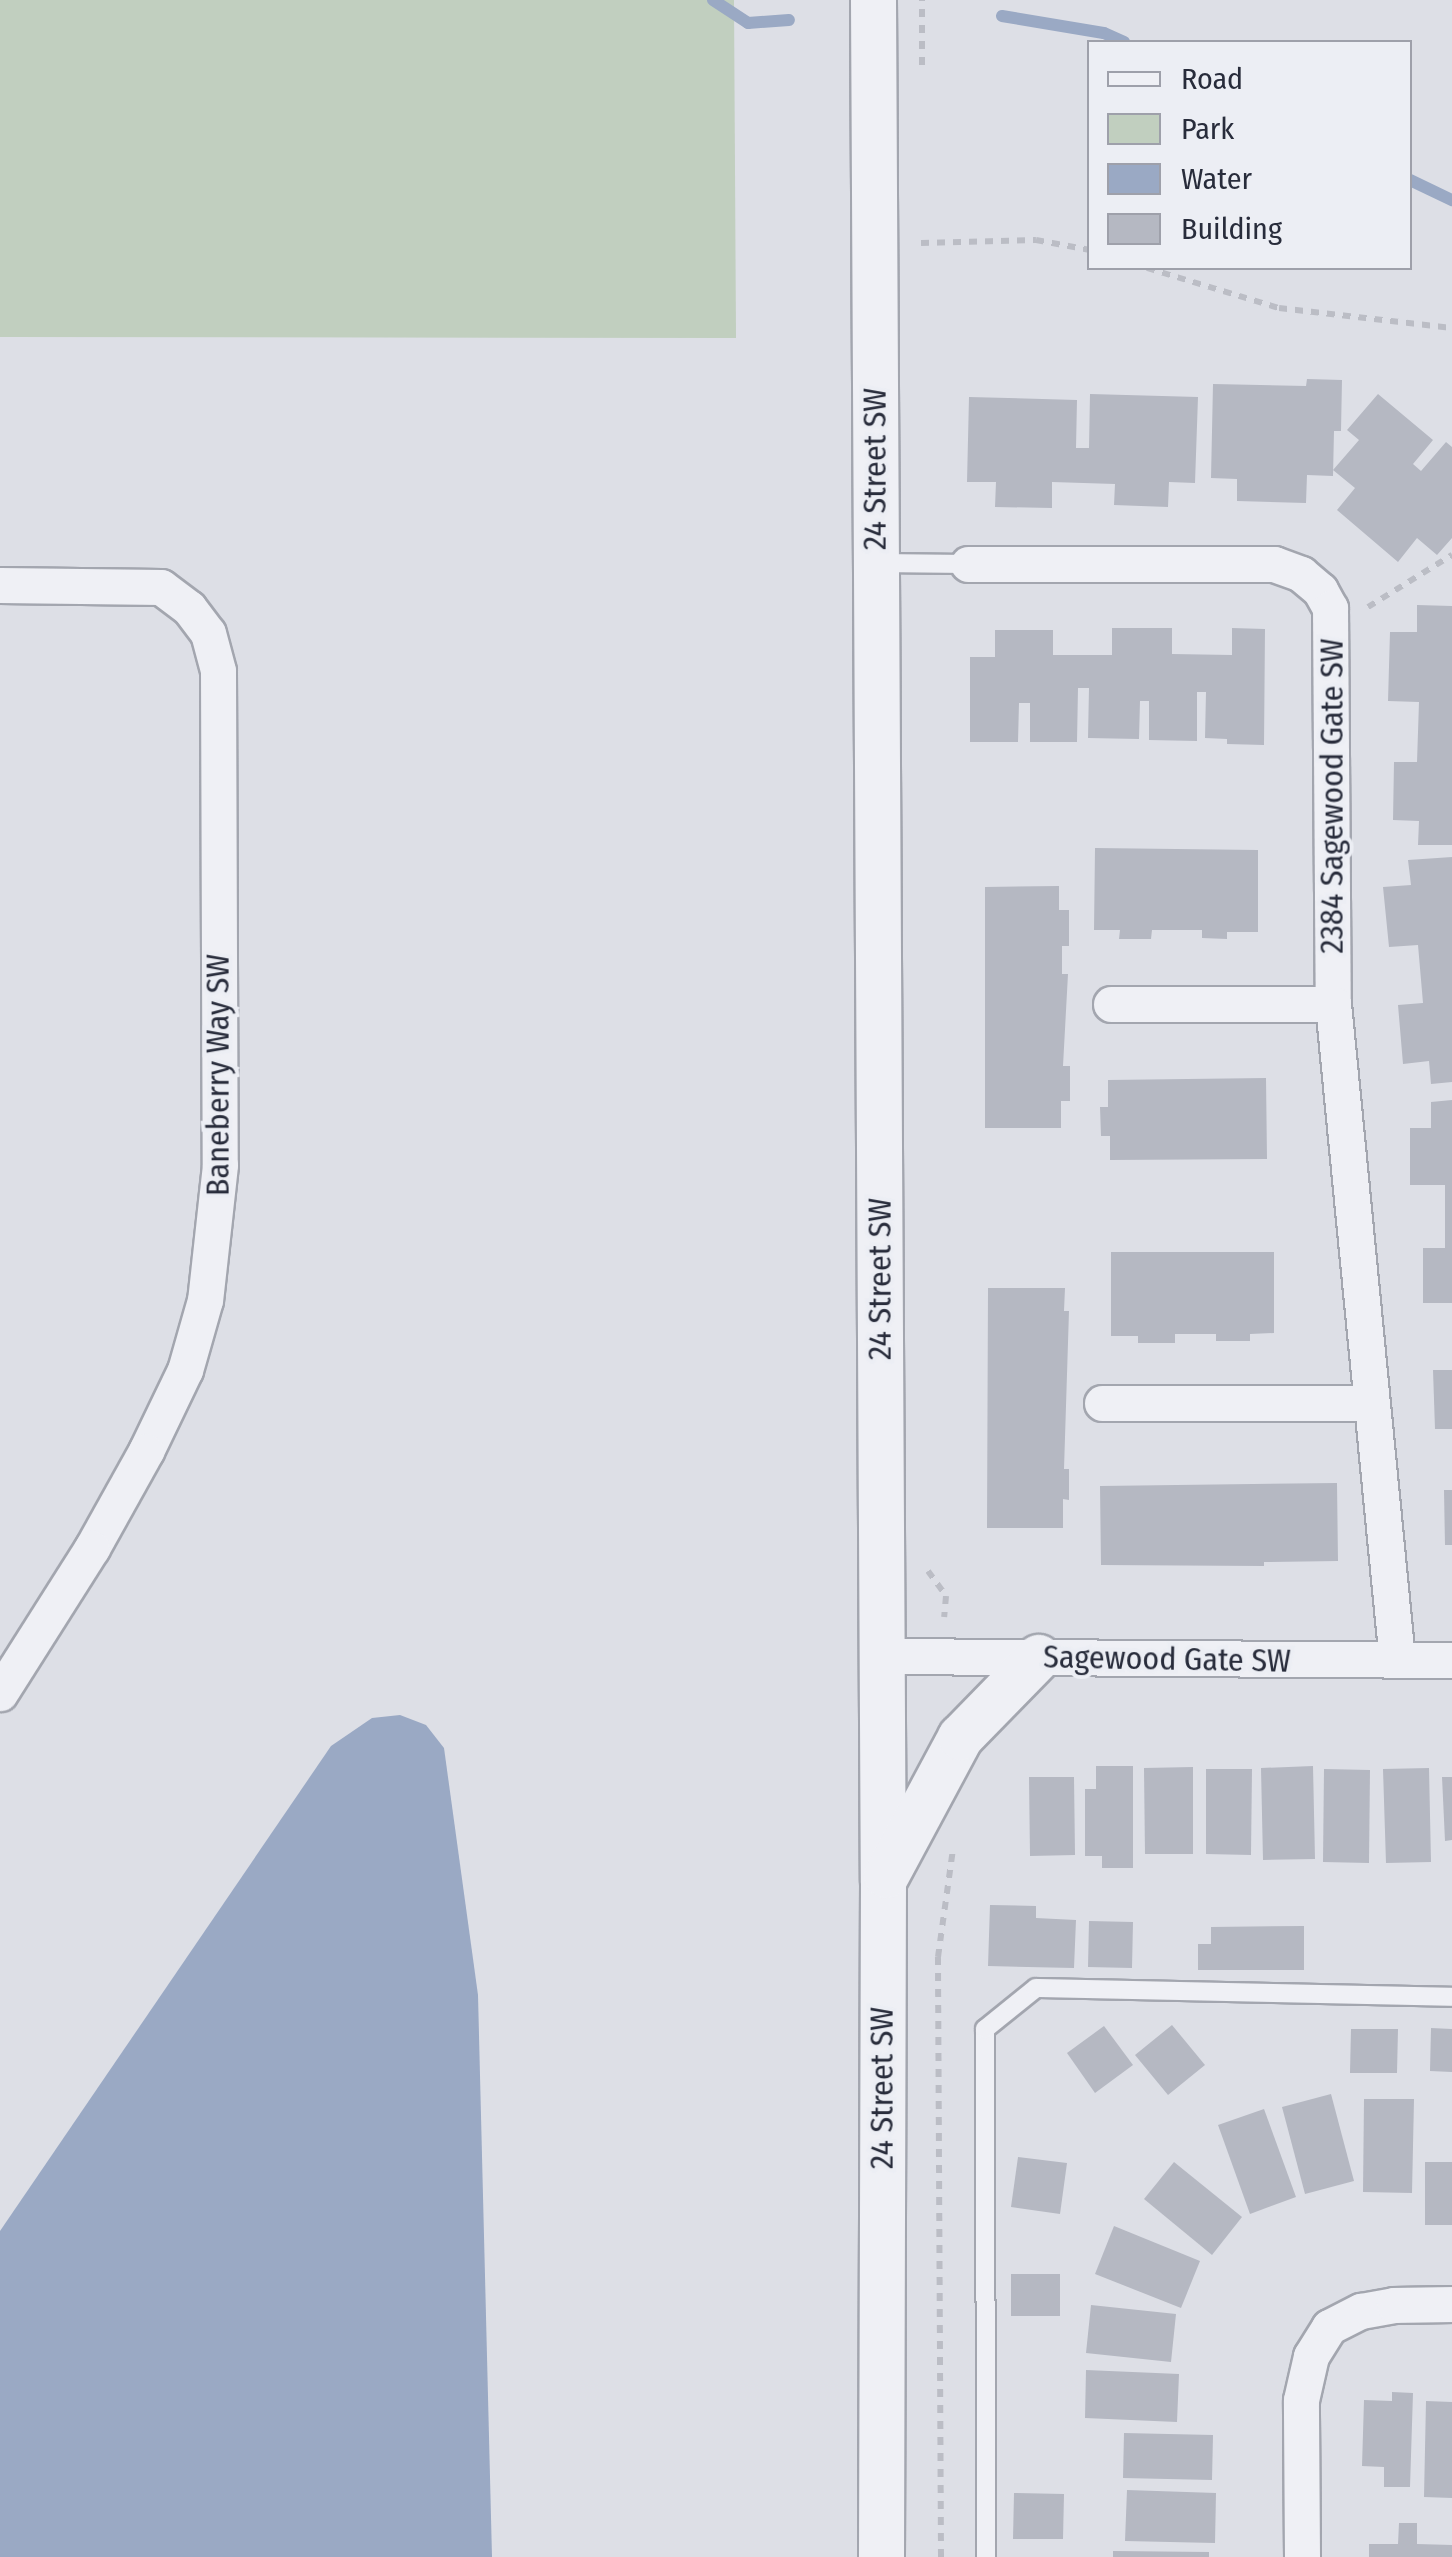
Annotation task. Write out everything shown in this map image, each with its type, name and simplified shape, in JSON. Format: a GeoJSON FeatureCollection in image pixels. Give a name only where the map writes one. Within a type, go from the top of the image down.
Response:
{"type":"FeatureCollection","features":[{"type":"Feature","properties":{"kind":"street","name":"24 Street SW"},"geometry":{"type":"LineString","coordinates":[[874,0],[883,1882],[882,2557]]}},
{"type":"Feature","properties":{"kind":"street","name":"2384 Sagewood Gate SW"},"geometry":{"type":"LineString","coordinates":[[968,564],[1274,564],[1301,574],[1320,590],[1330,608],[1332,1004],[1397,1660]]}},
{"type":"Feature","properties":{"kind":"street","name":"Baneberry Way SW"},"geometry":{"type":"LineString","coordinates":[[0,584],[161,587],[188,608],[208,633],[218,671],[220,1165],[205,1300],[184,1370],[146,1451],[92,1548],[0,1692]]}},
{"type":"Feature","properties":{"kind":"street"},"geometry":{"type":"LineString","coordinates":[[1111,1004],[1332,1004]]}},
{"type":"Feature","properties":{"kind":"street"},"geometry":{"type":"LineString","coordinates":[[1102,1403],[1371,1403]]}},
{"type":"Feature","properties":{"kind":"street","name":"Sagewood Gate SW"},"geometry":{"type":"LineString","coordinates":[[882,1656],[1452,1660]]}},
{"type":"Feature","properties":{"kind":"street"},"geometry":{"type":"LineString","coordinates":[[883,1882],[960,1737],[1038,1657]]}},
{"type":"Feature","properties":{"kind":"street"},"geometry":{"type":"LineString","coordinates":[[1302,2557],[1301,2400],[1311,2356],[1329,2327],[1361,2311],[1394,2304],[1452,2304]]}},
{"type":"Feature","properties":{"kind":"lane"},"geometry":{"type":"LineString","coordinates":[[876,563],[968,564]]}},
{"type":"Feature","properties":{"kind":"lane"},"geometry":{"type":"LineString","coordinates":[[986,2557],[985,2030],[1036,1988],[1452,1997]]}},
{"type":"Feature","properties":{"kind":"path"},"geometry":{"type":"LineString","coordinates":[[921,243],[1036,240],[1087,249]]}},
{"type":"Feature","properties":{"kind":"path"},"geometry":{"type":"LineString","coordinates":[[1154,270],[1279,308],[1452,328]]}},
{"type":"Feature","properties":{"kind":"path"},"geometry":{"type":"LineString","coordinates":[[1332,628],[1452,555]]}},
{"type":"Feature","properties":{"kind":"path"},"geometry":{"type":"LineString","coordinates":[[941,2557],[938,1957],[954,1845]]}},
{"type":"Feature","properties":{"kind":"green space"},"geometry":{"type":"Polygon","coordinates":[[[0,0],[734,0],[736,338],[0,337],[0,0]]]}},
{"type":"Feature","properties":{"kind":"water"},"geometry":{"type":"Polygon","coordinates":[[[400,1715],[426,1725],[444,1748],[478,1995],[492,2557],[0,2557],[0,2231],[331,1746],[372,1718],[400,1715]]]}},
{"type":"Feature","properties":{"kind":"building"},"geometry":{"type":"Polygon","coordinates":[[[1307,379],[1342,380],[1341,431],[1334,431],[1333,476],[1307,475],[1306,503],[1237,501],[1237,479],[1211,478],[1213,384],[1306,386],[1307,379]]]}},
{"type":"Feature","properties":{"kind":"building"},"geometry":{"type":"Polygon","coordinates":[[[1090,394],[1198,397],[1195,483],[1169,482],[1168,507],[1114,505],[1115,484],[1052,482],[1052,508],[995,507],[996,482],[967,482],[969,397],[1077,400],[1076,448],[1089,448],[1090,394]]]}},
{"type":"Feature","properties":{"kind":"building"},"geometry":{"type":"Polygon","coordinates":[[[1378,394],[1433,440],[1413,464],[1421,471],[1446,442],[1452,447],[1452,538],[1437,555],[1417,538],[1398,562],[1337,510],[1355,488],[1333,470],[1359,440],[1347,430],[1378,394]]]}},
{"type":"Feature","properties":{"kind":"building"},"geometry":{"type":"Polygon","coordinates":[[[1417,605],[1452,606],[1452,845],[1418,845],[1419,821],[1393,820],[1394,762],[1417,762],[1419,702],[1388,701],[1390,632],[1417,632],[1417,605]]]}},
{"type":"Feature","properties":{"kind":"building"},"geometry":{"type":"Polygon","coordinates":[[[1112,628],[1172,628],[1172,654],[1232,655],[1232,628],[1265,629],[1264,745],[1227,744],[1227,739],[1205,738],[1206,692],[1197,692],[1197,741],[1149,740],[1149,701],[1140,701],[1139,739],[1088,738],[1089,688],[1078,688],[1077,742],[1030,742],[1030,703],[1019,703],[1018,742],[970,742],[970,657],[995,657],[995,630],[1053,630],[1053,655],[1112,655],[1112,628]]]}},
{"type":"Feature","properties":{"kind":"building"},"geometry":{"type":"Polygon","coordinates":[[[1095,848],[1258,850],[1258,932],[1227,932],[1227,939],[1202,938],[1202,930],[1152,930],[1151,939],[1119,939],[1120,930],[1094,930],[1095,848]]]}},
{"type":"Feature","properties":{"kind":"building"},"geometry":{"type":"Polygon","coordinates":[[[1452,857],[1452,1082],[1431,1084],[1429,1061],[1403,1064],[1398,1005],[1423,1003],[1418,945],[1389,947],[1383,887],[1411,885],[1408,860],[1452,857]]]}},
{"type":"Feature","properties":{"kind":"building"},"geometry":{"type":"Polygon","coordinates":[[[1059,886],[1059,910],[1069,910],[1069,946],[1062,946],[1062,974],[1068,974],[1063,1066],[1070,1066],[1070,1101],[1061,1101],[1061,1128],[985,1128],[985,887],[1059,886]]]}},
{"type":"Feature","properties":{"kind":"building"},"geometry":{"type":"Polygon","coordinates":[[[1266,1078],[1267,1159],[1110,1160],[1110,1136],[1101,1136],[1100,1107],[1108,1107],[1108,1080],[1266,1078]]]}},
{"type":"Feature","properties":{"kind":"building"},"geometry":{"type":"Polygon","coordinates":[[[1452,1100],[1452,1303],[1423,1303],[1423,1248],[1445,1248],[1445,1185],[1410,1185],[1410,1128],[1431,1128],[1431,1102],[1452,1100]]]}},
{"type":"Feature","properties":{"kind":"building"},"geometry":{"type":"Polygon","coordinates":[[[1111,1252],[1274,1252],[1274,1333],[1250,1334],[1250,1341],[1216,1341],[1216,1334],[1175,1334],[1175,1343],[1138,1343],[1138,1336],[1111,1336],[1111,1252]]]}},
{"type":"Feature","properties":{"kind":"building"},"geometry":{"type":"Polygon","coordinates":[[[988,1288],[1065,1288],[1064,1311],[1069,1311],[1064,1469],[1069,1469],[1069,1500],[1063,1499],[1063,1528],[987,1528],[988,1288]]]}},
{"type":"Feature","properties":{"kind":"building"},"geometry":{"type":"Polygon","coordinates":[[[1433,1370],[1452,1370],[1452,1429],[1435,1429],[1433,1370]]]}},
{"type":"Feature","properties":{"kind":"building"},"geometry":{"type":"Polygon","coordinates":[[[1337,1483],[1338,1561],[1264,1562],[1264,1566],[1101,1565],[1100,1486],[1337,1483]]]}},
{"type":"Feature","properties":{"kind":"building"},"geometry":{"type":"Polygon","coordinates":[[[1444,1490],[1452,1490],[1452,1545],[1445,1545],[1444,1490]]]}},
{"type":"Feature","properties":{"kind":"building"},"geometry":{"type":"Polygon","coordinates":[[[1096,1766],[1133,1766],[1133,1868],[1102,1868],[1102,1856],[1085,1856],[1085,1789],[1096,1789],[1096,1766]]]}},
{"type":"Feature","properties":{"kind":"building"},"geometry":{"type":"Polygon","coordinates":[[[1313,1766],[1315,1859],[1263,1860],[1261,1768],[1313,1766]]]}},
{"type":"Feature","properties":{"kind":"building"},"geometry":{"type":"Polygon","coordinates":[[[1193,1767],[1193,1854],[1145,1854],[1144,1768],[1193,1767]]]}},
{"type":"Feature","properties":{"kind":"building"},"geometry":{"type":"Polygon","coordinates":[[[1429,1768],[1431,1862],[1386,1863],[1383,1769],[1429,1768]]]}},
{"type":"Feature","properties":{"kind":"building"},"geometry":{"type":"Polygon","coordinates":[[[1206,1769],[1252,1769],[1251,1855],[1206,1854],[1206,1769]]]}},
{"type":"Feature","properties":{"kind":"building"},"geometry":{"type":"Polygon","coordinates":[[[1324,1769],[1370,1770],[1369,1863],[1323,1862],[1324,1769]]]}},
{"type":"Feature","properties":{"kind":"building"},"geometry":{"type":"Polygon","coordinates":[[[1029,1777],[1074,1777],[1075,1855],[1030,1856],[1029,1777]]]}},
{"type":"Feature","properties":{"kind":"building"},"geometry":{"type":"Polygon","coordinates":[[[1442,1777],[1452,1777],[1452,1840],[1445,1841],[1442,1777]]]}},
{"type":"Feature","properties":{"kind":"building"},"geometry":{"type":"Polygon","coordinates":[[[990,1905],[1036,1906],[1036,1918],[1076,1920],[1074,1968],[988,1966],[990,1905]]]}},
{"type":"Feature","properties":{"kind":"building"},"geometry":{"type":"Polygon","coordinates":[[[1089,1921],[1133,1922],[1132,1968],[1088,1967],[1089,1921]]]}},
{"type":"Feature","properties":{"kind":"building"},"geometry":{"type":"Polygon","coordinates":[[[1304,1926],[1304,1970],[1198,1970],[1198,1944],[1211,1944],[1211,1927],[1304,1926]]]}},
{"type":"Feature","properties":{"kind":"building"},"geometry":{"type":"Polygon","coordinates":[[[1172,2025],[1205,2065],[1168,2095],[1135,2055],[1172,2025]]]}},
{"type":"Feature","properties":{"kind":"building"},"geometry":{"type":"Polygon","coordinates":[[[1104,2026],[1133,2065],[1095,2093],[1067,2053],[1104,2026]]]}},
{"type":"Feature","properties":{"kind":"building"},"geometry":{"type":"Polygon","coordinates":[[[1431,2028],[1452,2029],[1452,2072],[1430,2071],[1431,2028]]]}},
{"type":"Feature","properties":{"kind":"building"},"geometry":{"type":"Polygon","coordinates":[[[1351,2029],[1398,2029],[1397,2073],[1350,2073],[1351,2029]]]}},
{"type":"Feature","properties":{"kind":"building"},"geometry":{"type":"Polygon","coordinates":[[[1331,2094],[1354,2181],[1305,2194],[1282,2107],[1331,2094]]]}},
{"type":"Feature","properties":{"kind":"building"},"geometry":{"type":"Polygon","coordinates":[[[1364,2099],[1414,2099],[1412,2193],[1363,2192],[1364,2099]]]}},
{"type":"Feature","properties":{"kind":"building"},"geometry":{"type":"Polygon","coordinates":[[[1264,2109],[1296,2197],[1250,2214],[1218,2125],[1264,2109]]]}},
{"type":"Feature","properties":{"kind":"building"},"geometry":{"type":"Polygon","coordinates":[[[1018,2157],[1067,2163],[1060,2214],[1011,2207],[1018,2157]]]}},
{"type":"Feature","properties":{"kind":"building"},"geometry":{"type":"Polygon","coordinates":[[[1174,2162],[1242,2217],[1212,2255],[1144,2199],[1174,2162]]]}},
{"type":"Feature","properties":{"kind":"building"},"geometry":{"type":"Polygon","coordinates":[[[1425,2162],[1452,2162],[1452,2225],[1425,2225],[1425,2162]]]}},
{"type":"Feature","properties":{"kind":"building"},"geometry":{"type":"Polygon","coordinates":[[[1114,2226],[1200,2261],[1181,2308],[1095,2274],[1114,2226]]]}},
{"type":"Feature","properties":{"kind":"building"},"geometry":{"type":"Polygon","coordinates":[[[1011,2274],[1060,2274],[1060,2316],[1011,2316],[1011,2274]]]}},
{"type":"Feature","properties":{"kind":"building"},"geometry":{"type":"Polygon","coordinates":[[[1091,2305],[1176,2314],[1171,2362],[1086,2353],[1091,2305]]]}},
{"type":"Feature","properties":{"kind":"building"},"geometry":{"type":"Polygon","coordinates":[[[1086,2370],[1179,2374],[1177,2422],[1085,2418],[1086,2370]]]}},
{"type":"Feature","properties":{"kind":"building"},"geometry":{"type":"Polygon","coordinates":[[[1392,2392],[1413,2393],[1410,2487],[1384,2487],[1384,2467],[1362,2466],[1364,2400],[1392,2401],[1392,2392]]]}},
{"type":"Feature","properties":{"kind":"building"},"geometry":{"type":"Polygon","coordinates":[[[1426,2401],[1452,2402],[1452,2498],[1424,2497],[1426,2401]]]}},
{"type":"Feature","properties":{"kind":"building"},"geometry":{"type":"Polygon","coordinates":[[[1124,2433],[1213,2435],[1212,2480],[1123,2478],[1124,2433]]]}},
{"type":"Feature","properties":{"kind":"building"},"geometry":{"type":"Polygon","coordinates":[[[1127,2490],[1216,2493],[1215,2543],[1125,2541],[1127,2490]]]}},
{"type":"Feature","properties":{"kind":"building"},"geometry":{"type":"Polygon","coordinates":[[[1014,2493],[1064,2494],[1063,2539],[1013,2539],[1014,2493]]]}},
{"type":"Feature","properties":{"kind":"building"},"geometry":{"type":"Polygon","coordinates":[[[1399,2523],[1417,2523],[1417,2544],[1452,2545],[1452,2557],[1369,2557],[1369,2544],[1398,2544],[1399,2523]]]}},
{"type":"Feature","properties":{"kind":"building"},"geometry":{"type":"Polygon","coordinates":[[[1113,2551],[1209,2552],[1209,2557],[1113,2557],[1113,2551]]]}},
{"type":"Feature","properties":{"kind":"waterway"},"geometry":{"type":"LineString","coordinates":[[713,0],[748,23],[789,20]]}},
{"type":"Feature","properties":{"kind":"waterway"},"geometry":{"type":"LineString","coordinates":[[1002,16],[1104,33],[1120,40]]}},
{"type":"Feature","properties":{"kind":"waterway"},"geometry":{"type":"LineString","coordinates":[[1412,181],[1452,200]]}}]}
